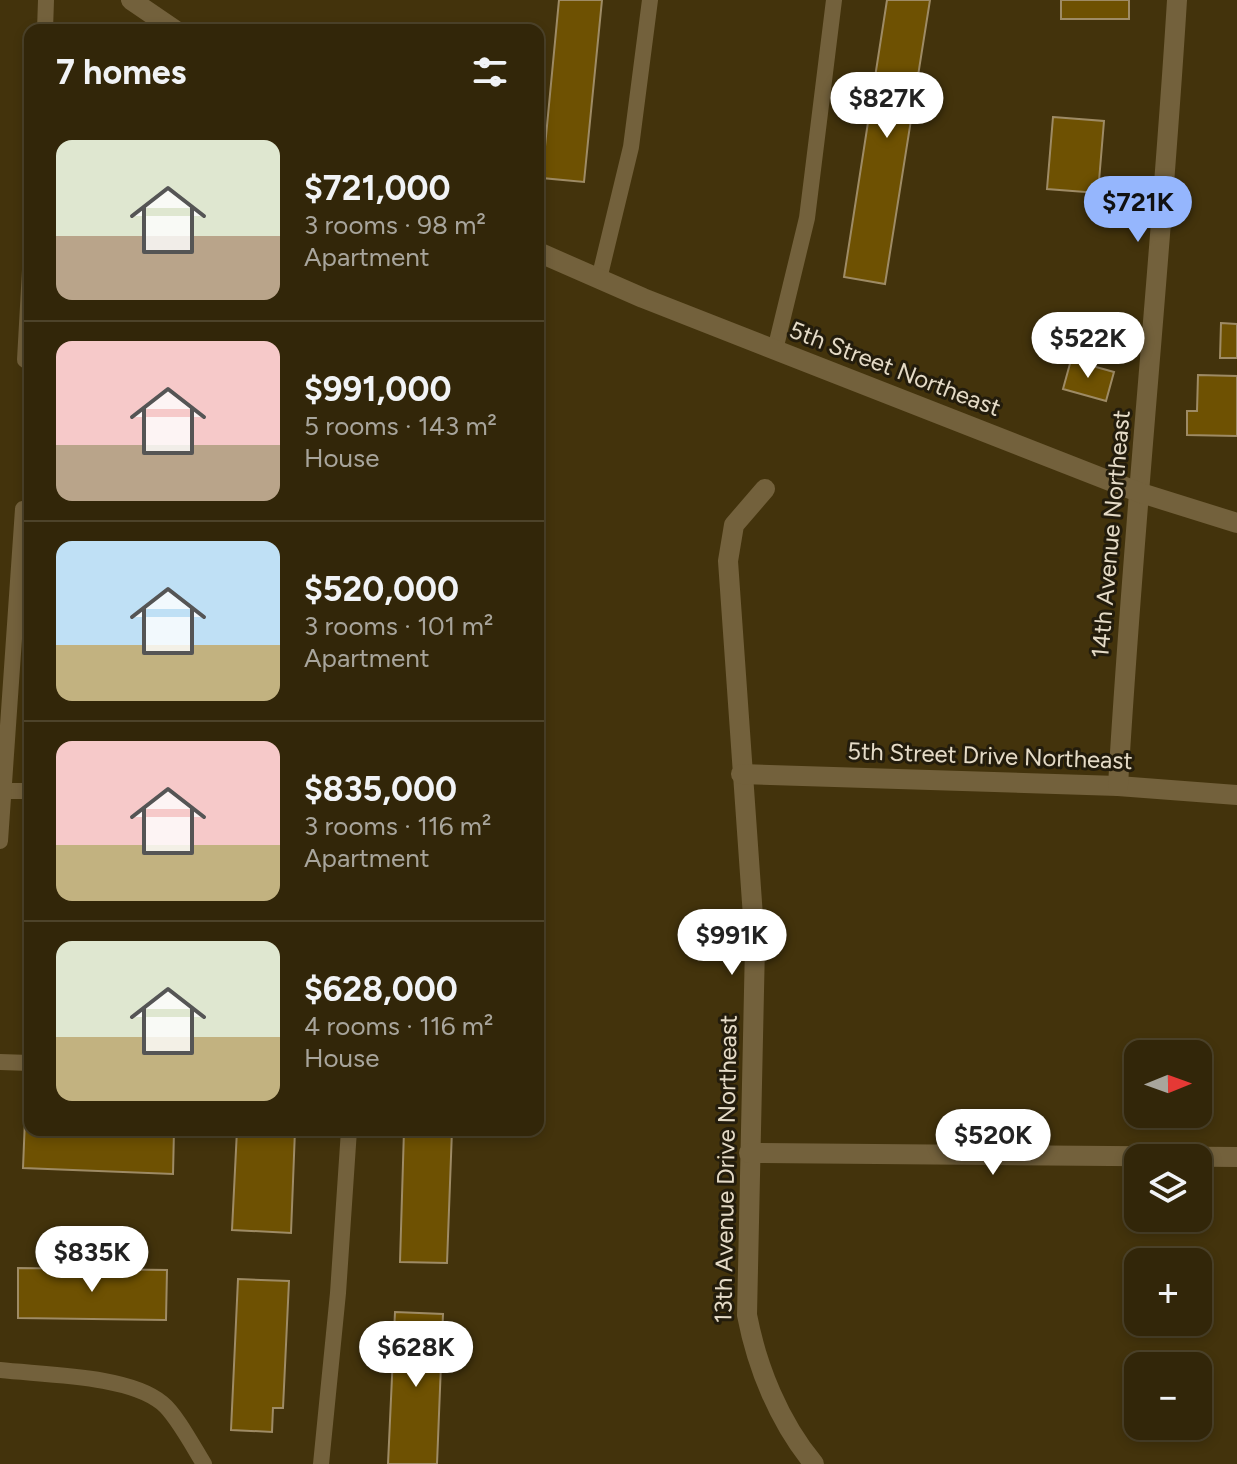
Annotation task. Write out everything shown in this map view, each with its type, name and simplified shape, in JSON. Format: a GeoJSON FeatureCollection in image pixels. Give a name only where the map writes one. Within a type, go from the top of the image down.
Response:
{"type":"FeatureCollection","features":[{"type":"Feature","properties":{"kind":"street","name":"14th Avenue Northeast"},"geometry":{"type":"LineString","coordinates":[[1118,786],[1177,0]]}},
{"type":"Feature","properties":{"kind":"street"},"geometry":{"type":"LineString","coordinates":[[134,1],[167,24]]}},
{"type":"Feature","properties":{"kind":"street","name":"5th Street Northeast"},"geometry":{"type":"LineString","coordinates":[[544,255],[775,350],[1138,492],[1237,523]]}},
{"type":"Feature","properties":{"kind":"street","name":"13th Avenue Drive Northeast"},"geometry":{"type":"LineString","coordinates":[[765,489],[734,525],[728,561],[755,945],[747,1315],[758,1363],[786,1422],[814,1464]]}},
{"type":"Feature","properties":{"kind":"street","name":"5th Street Drive Northeast"},"geometry":{"type":"LineString","coordinates":[[741,774],[1118,786],[1237,795]]}},
{"type":"Feature","properties":{"kind":"street"},"geometry":{"type":"LineString","coordinates":[[749,1153],[1237,1157]]}},
{"type":"Feature","properties":{"kind":"lane"},"geometry":{"type":"LineString","coordinates":[[45,24],[46,0]]}},
{"type":"Feature","properties":{"kind":"lane"},"geometry":{"type":"LineString","coordinates":[[599,279],[631,147],[650,0]]}},
{"type":"Feature","properties":{"kind":"lane"},"geometry":{"type":"LineString","coordinates":[[775,350],[807,218],[834,0]]}},
{"type":"Feature","properties":{"kind":"lane"},"geometry":{"type":"LineString","coordinates":[[0,841],[24,509]]}},
{"type":"Feature","properties":{"kind":"lane"},"geometry":{"type":"LineString","coordinates":[[3,791],[24,791]]}},
{"type":"Feature","properties":{"kind":"lane"},"geometry":{"type":"LineString","coordinates":[[0,1062],[24,1063]]}},
{"type":"Feature","properties":{"kind":"lane"},"geometry":{"type":"LineString","coordinates":[[321,1464],[338,1293],[349,1136]]}},
{"type":"Feature","properties":{"kind":"lane"},"geometry":{"type":"LineString","coordinates":[[0,1370],[113,1382],[146,1393],[164,1404],[204,1464]]}},
{"type":"Feature","properties":{"kind":"building"},"geometry":{"type":"Polygon","coordinates":[[[559,0],[602,0],[584,182],[544,178],[559,0]]]}},
{"type":"Feature","properties":{"kind":"building"},"geometry":{"type":"Polygon","coordinates":[[[887,0],[930,0],[885,284],[844,277],[887,0]]]}},
{"type":"Feature","properties":{"kind":"building"},"geometry":{"type":"Polygon","coordinates":[[[1061,0],[1129,0],[1129,19],[1061,19],[1061,0]]]}},
{"type":"Feature","properties":{"kind":"building"},"geometry":{"type":"Polygon","coordinates":[[[1053,117],[1104,121],[1098,193],[1047,189],[1053,117]]]}},
{"type":"Feature","properties":{"kind":"building"},"geometry":{"type":"Polygon","coordinates":[[[1221,323],[1237,324],[1237,358],[1220,358],[1221,323]]]}},
{"type":"Feature","properties":{"kind":"building"},"geometry":{"type":"Polygon","coordinates":[[[1071,360],[1114,372],[1106,401],[1063,389],[1071,360]]]}},
{"type":"Feature","properties":{"kind":"building"},"geometry":{"type":"Polygon","coordinates":[[[1198,375],[1237,376],[1237,436],[1187,435],[1187,411],[1197,411],[1198,375]]]}},
{"type":"Feature","properties":{"kind":"building"},"geometry":{"type":"Polygon","coordinates":[[[24,1136],[174,1136],[173,1174],[23,1168],[24,1136]]]}},
{"type":"Feature","properties":{"kind":"building"},"geometry":{"type":"Polygon","coordinates":[[[237,1136],[295,1136],[291,1233],[232,1230],[237,1136]]]}},
{"type":"Feature","properties":{"kind":"building"},"geometry":{"type":"Polygon","coordinates":[[[404,1136],[452,1136],[447,1263],[400,1262],[404,1136]]]}},
{"type":"Feature","properties":{"kind":"building"},"geometry":{"type":"Polygon","coordinates":[[[18,1268],[167,1270],[166,1320],[18,1318],[18,1268]]]}},
{"type":"Feature","properties":{"kind":"building"},"geometry":{"type":"Polygon","coordinates":[[[238,1279],[289,1281],[283,1408],[273,1408],[272,1432],[231,1430],[238,1279]]]}},
{"type":"Feature","properties":{"kind":"building"},"geometry":{"type":"Polygon","coordinates":[[[395,1312],[443,1314],[437,1464],[388,1464],[395,1312]]]}}]}
